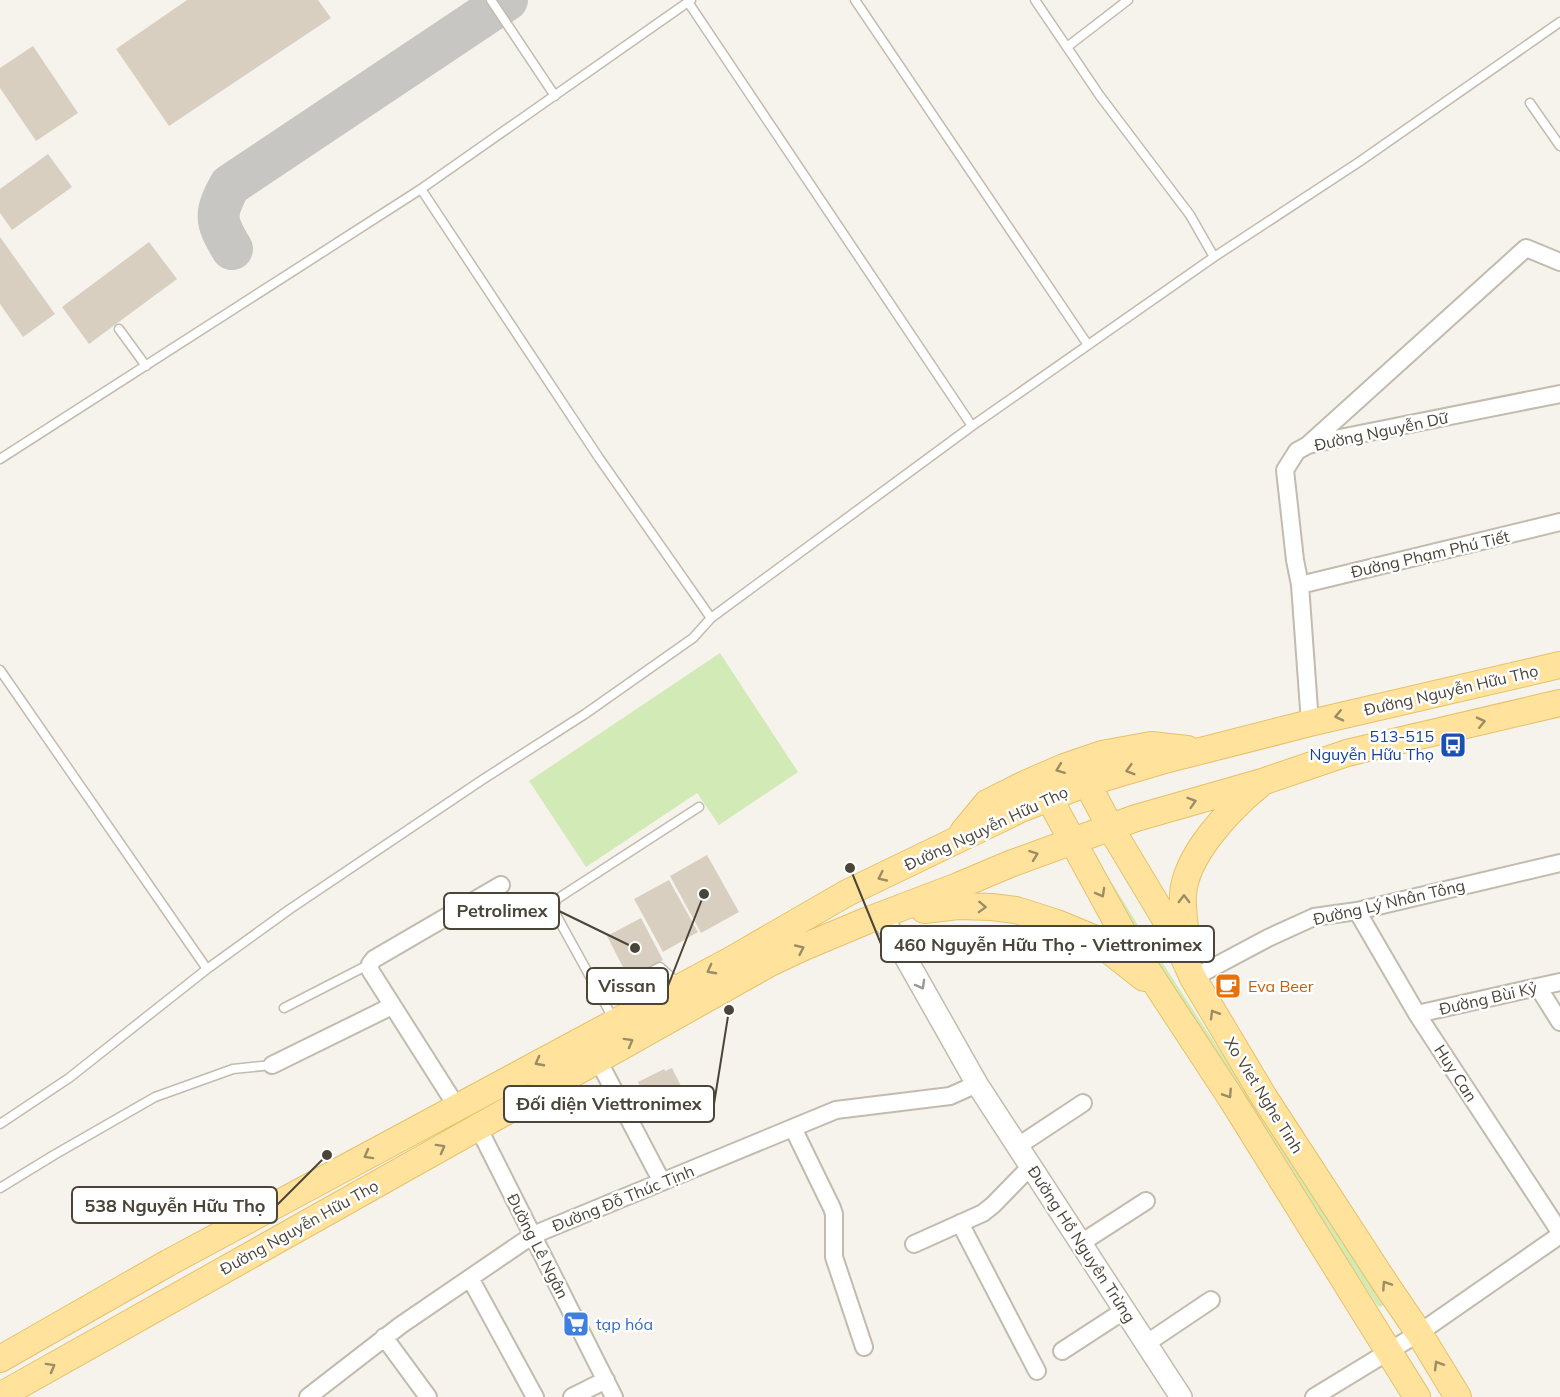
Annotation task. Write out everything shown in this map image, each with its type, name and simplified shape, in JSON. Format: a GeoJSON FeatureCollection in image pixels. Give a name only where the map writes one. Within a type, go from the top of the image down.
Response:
{"type":"FeatureCollection","features":[{"type":"Feature","properties":{"kind":"main road","name":"Đường Nguyễn Hữu Thọ"},"geometry":{"type":"LineString","coordinates":[[0,1359],[168,1263],[682,986],[847,893],[1049,798],[1087,783],[1199,751],[1560,665]]}},
{"type":"Feature","properties":{"kind":"main road","name":"Đường Nguyễn Hữu Thọ"},"geometry":{"type":"LineString","coordinates":[[0,1396],[770,963],[804,947],[1010,864],[1136,818],[1262,782],[1347,753],[1560,703]]}},
{"type":"Feature","properties":{"kind":"main road"},"geometry":{"type":"LineString","coordinates":[[956,840],[987,804],[1064,767],[1102,754],[1151,745],[1199,751]]}},
{"type":"Feature","properties":{"kind":"main road"},"geometry":{"type":"LineString","coordinates":[[1192,978],[1183,895],[1187,875],[1212,832],[1229,811],[1262,782]]}},
{"type":"Feature","properties":{"kind":"main road","name":"Xo Viet Nghe Tinh"},"geometry":{"type":"LineString","coordinates":[[1087,783],[1110,827],[1170,927],[1192,978],[1264,1097],[1378,1274],[1419,1333],[1458,1397]]}},
{"type":"Feature","properties":{"kind":"main road","name":"Xo Viet Nghe Tinh"},"geometry":{"type":"LineString","coordinates":[[1049,798],[1124,935],[1237,1108],[1418,1397]]}},
{"type":"Feature","properties":{"kind":"main road"},"geometry":{"type":"LineString","coordinates":[[882,915],[958,906],[1016,910],[1093,938],[1162,992]]}},
{"type":"Feature","properties":{"kind":"street"},"geometry":{"type":"LineString","coordinates":[[1308,445],[1526,248],[1560,262]]}},
{"type":"Feature","properties":{"kind":"street","name":"Đường Nguyễn Dữ"},"geometry":{"type":"LineString","coordinates":[[1310,723],[1300,585],[1285,470],[1298,451],[1308,445],[1560,394]]}},
{"type":"Feature","properties":{"kind":"street","name":"Đường Phạm Phú Tiết"},"geometry":{"type":"LineString","coordinates":[[1300,585],[1560,522]]}},
{"type":"Feature","properties":{"kind":"street","name":"Đường Lý Nhân Tông"},"geometry":{"type":"LineString","coordinates":[[1192,978],[1314,917],[1357,911],[1560,863]]}},
{"type":"Feature","properties":{"kind":"street"},"geometry":{"type":"LineString","coordinates":[[457,1107],[370,970],[370,964],[374,959],[501,885]]}},
{"type":"Feature","properties":{"kind":"street","name":"Huy Can"},"geometry":{"type":"LineString","coordinates":[[1357,911],[1417,1014],[1560,1233]]}},
{"type":"Feature","properties":{"kind":"street","name":"Đường Hồ Nguyên Trừng"},"geometry":{"type":"LineString","coordinates":[[882,915],[977,1084],[1181,1397]]}},
{"type":"Feature","properties":{"kind":"street","name":"Đường Bùi Kỷ"},"geometry":{"type":"LineString","coordinates":[[1417,1014],[1560,982]]}},
{"type":"Feature","properties":{"kind":"street"},"geometry":{"type":"LineString","coordinates":[[1538,987],[1560,1022]]}},
{"type":"Feature","properties":{"kind":"street"},"geometry":{"type":"LineString","coordinates":[[272,1065],[392,1006]]}},
{"type":"Feature","properties":{"kind":"street"},"geometry":{"type":"LineString","coordinates":[[598,1060],[662,1182]]}},
{"type":"Feature","properties":{"kind":"street","name":"Đường Đỗ Thúc Tịnh"},"geometry":{"type":"LineString","coordinates":[[308,1397],[384,1337],[533,1235],[836,1110],[950,1096],[977,1084]]}},
{"type":"Feature","properties":{"kind":"street"},"geometry":{"type":"LineString","coordinates":[[1018,1146],[1083,1103]]}},
{"type":"Feature","properties":{"kind":"street","name":"Đường Lê Ngân"},"geometry":{"type":"LineString","coordinates":[[478,1127],[614,1397]]}},
{"type":"Feature","properties":{"kind":"street"},"geometry":{"type":"LineString","coordinates":[[793,1128],[834,1214],[834,1257],[864,1347]]}},
{"type":"Feature","properties":{"kind":"street"},"geometry":{"type":"LineString","coordinates":[[914,1244],[983,1213],[1031,1166]]}},
{"type":"Feature","properties":{"kind":"street"},"geometry":{"type":"LineString","coordinates":[[1081,1243],[1146,1201]]}},
{"type":"Feature","properties":{"kind":"street"},"geometry":{"type":"LineString","coordinates":[[960,1223],[1037,1371]]}},
{"type":"Feature","properties":{"kind":"street"},"geometry":{"type":"LineString","coordinates":[[1314,1397],[1419,1333],[1560,1233]]}},
{"type":"Feature","properties":{"kind":"street"},"geometry":{"type":"LineString","coordinates":[[470,1278],[535,1397]]}},
{"type":"Feature","properties":{"kind":"street"},"geometry":{"type":"LineString","coordinates":[[1146,1343],[1211,1300]]}},
{"type":"Feature","properties":{"kind":"street"},"geometry":{"type":"LineString","coordinates":[[1062,1351],[1125,1310]]}},
{"type":"Feature","properties":{"kind":"street"},"geometry":{"type":"LineString","coordinates":[[384,1337],[428,1397]]}},
{"type":"Feature","properties":{"kind":"street"},"geometry":{"type":"LineString","coordinates":[[572,1397],[606,1380]]}},
{"type":"Feature","properties":{"kind":"lane"},"geometry":{"type":"LineString","coordinates":[[491,0],[555,96]]}},
{"type":"Feature","properties":{"kind":"lane"},"geometry":{"type":"LineString","coordinates":[[855,0],[1088,345]]}},
{"type":"Feature","properties":{"kind":"lane"},"geometry":{"type":"LineString","coordinates":[[1035,0],[1100,96],[1190,214],[1214,257]]}},
{"type":"Feature","properties":{"kind":"lane"},"geometry":{"type":"LineString","coordinates":[[1067,47],[1128,0]]}},
{"type":"Feature","properties":{"kind":"lane"},"geometry":{"type":"LineString","coordinates":[[0,459],[421,189],[689,1],[972,426]]}},
{"type":"Feature","properties":{"kind":"lane"},"geometry":{"type":"LineString","coordinates":[[0,1124],[69,1078],[207,969],[290,909],[615,693],[693,638],[711,618],[972,426],[1214,257],[1359,162],[1560,22]]}},
{"type":"Feature","properties":{"kind":"lane"},"geometry":{"type":"LineString","coordinates":[[1530,103],[1560,146]]}},
{"type":"Feature","properties":{"kind":"lane"},"geometry":{"type":"LineString","coordinates":[[421,189],[599,458],[711,618]]}},
{"type":"Feature","properties":{"kind":"lane"},"geometry":{"type":"LineString","coordinates":[[119,329],[146,366]]}},
{"type":"Feature","properties":{"kind":"lane"},"geometry":{"type":"LineString","coordinates":[[0,670],[207,969]]}},
{"type":"Feature","properties":{"kind":"lane"},"geometry":{"type":"LineString","coordinates":[[624,1017],[563,930],[555,913],[555,904],[557,899],[699,807]]}},
{"type":"Feature","properties":{"kind":"lane"},"geometry":{"type":"LineString","coordinates":[[284,1008],[370,964]]}},
{"type":"Feature","properties":{"kind":"lane"},"geometry":{"type":"LineString","coordinates":[[0,1188],[155,1097],[233,1069],[272,1065]]}},
{"type":"Feature","properties":{"kind":"green space"},"geometry":{"type":"Polygon","coordinates":[[[720,653],[798,772],[719,825],[697,793],[586,867],[529,781],[720,653]]]}},
{"type":"Feature","properties":{"kind":"green space"},"geometry":{"type":"Polygon","coordinates":[[[1099,862],[1383,1301],[1380,1307],[1136,936],[1095,865],[1099,862]]]}},
{"type":"Feature","properties":{"kind":"building"},"geometry":{"type":"Polygon","coordinates":[[[187,0],[318,0],[331,18],[169,126],[116,49],[187,0]]]}},
{"type":"Feature","properties":{"kind":"building"},"geometry":{"type":"Polygon","coordinates":[[[33,46],[78,113],[36,141],[0,88],[0,68],[33,46]]]}},
{"type":"Feature","properties":{"kind":"building"},"geometry":{"type":"Polygon","coordinates":[[[48,154],[72,187],[12,230],[0,213],[0,189],[48,154]]]}},
{"type":"Feature","properties":{"kind":"building"},"geometry":{"type":"Polygon","coordinates":[[[0,237],[55,314],[23,337],[0,304],[0,237]]]}},
{"type":"Feature","properties":{"kind":"building"},"geometry":{"type":"Polygon","coordinates":[[[149,242],[177,279],[89,344],[62,307],[149,242]]]}},
{"type":"Feature","properties":{"kind":"building"},"geometry":{"type":"Polygon","coordinates":[[[707,855],[739,912],[701,933],[670,876],[707,855]]]}},
{"type":"Feature","properties":{"kind":"building"},"geometry":{"type":"Polygon","coordinates":[[[669,880],[698,932],[663,952],[634,899],[669,880]]]}},
{"type":"Feature","properties":{"kind":"building"},"geometry":{"type":"Polygon","coordinates":[[[641,918],[663,960],[629,979],[607,936],[641,918]]]}},
{"type":"Feature","properties":{"kind":"building"},"geometry":{"type":"Polygon","coordinates":[[[672,1068],[689,1102],[652,1121],[638,1094],[643,1092],[638,1082],[664,1069],[665,1071],[672,1068]]]}},
{"type":"Feature","properties":{"kind":"taxiway"},"geometry":{"type":"LineString","coordinates":[[232,249],[222,231],[219,217],[221,203],[230,185],[507,0]]}},
{"type":"Feature","properties":{"kind":"place","name":"513-515 Nguyễn Hữu Thọ"},"geometry":{"type":"Point","coordinates":[1453,745]}},
{"type":"Feature","properties":{"kind":"place","name":"460 Nguyễn Hữu Thọ - Viettronimex"},"geometry":{"type":"Point","coordinates":[850,868]}},
{"type":"Feature","properties":{"kind":"place","name":"Vissan"},"geometry":{"type":"Point","coordinates":[704,894]}},
{"type":"Feature","properties":{"kind":"place","name":"Petrolimex"},"geometry":{"type":"Point","coordinates":[635,948]}},
{"type":"Feature","properties":{"kind":"place","name":"Eva Beer"},"geometry":{"type":"Point","coordinates":[1228,986]}},
{"type":"Feature","properties":{"kind":"place","name":"Đối diện Viettronimex"},"geometry":{"type":"Point","coordinates":[729,1010]}},
{"type":"Feature","properties":{"kind":"place","name":"538 Nguyễn Hữu Thọ"},"geometry":{"type":"Point","coordinates":[327,1155]}},
{"type":"Feature","properties":{"kind":"place","name":"tạp hóa"},"geometry":{"type":"Point","coordinates":[576,1324]}}]}
